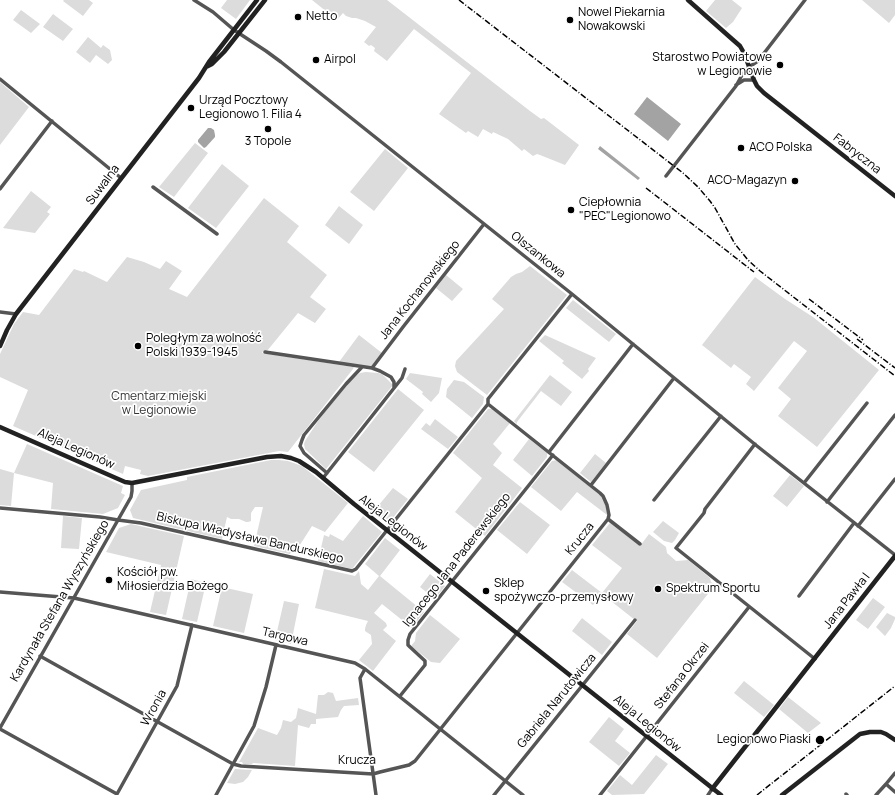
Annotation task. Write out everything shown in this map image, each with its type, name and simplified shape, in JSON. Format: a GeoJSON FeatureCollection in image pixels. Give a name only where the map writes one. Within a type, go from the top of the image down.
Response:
{"type":"FeatureCollection","features":[{"type":"Feature","properties":{"kind":"street"},"geometry":{"type":"LineString","coordinates":[[194,0],[213,12],[234,30]]}},
{"type":"Feature","properties":{"kind":"street","name":"Suwalna"},"geometry":{"type":"LineString","coordinates":[[0,346],[16,314],[122,178],[257,0]]}},
{"type":"Feature","properties":{"kind":"street","name":"Suwalna"},"geometry":{"type":"LineString","coordinates":[[206,67],[218,59],[265,0]]}},
{"type":"Feature","properties":{"kind":"street","name":"Fabryczna"},"geometry":{"type":"LineString","coordinates":[[688,0],[740,46],[757,86],[764,93],[895,196]]}},
{"type":"Feature","properties":{"kind":"street"},"geometry":{"type":"LineString","coordinates":[[666,176],[736,86],[742,75],[749,67],[758,61],[806,0]]}},
{"type":"Feature","properties":{"kind":"street","name":"Olszankowa"},"geometry":{"type":"LineString","coordinates":[[234,30],[275,57],[572,294],[755,444],[895,555]]}},
{"type":"Feature","properties":{"kind":"street"},"geometry":{"type":"LineString","coordinates":[[0,79],[122,178]]}},
{"type":"Feature","properties":{"kind":"street"},"geometry":{"type":"LineString","coordinates":[[736,86],[743,81],[754,80]]}},
{"type":"Feature","properties":{"kind":"street"},"geometry":{"type":"LineString","coordinates":[[0,189],[52,121]]}},
{"type":"Feature","properties":{"kind":"street"},"geometry":{"type":"LineString","coordinates":[[153,187],[217,234]]}},
{"type":"Feature","properties":{"kind":"street","name":"Jana Kochanowskiego"},"geometry":{"type":"LineString","coordinates":[[372,368],[484,224]]}},
{"type":"Feature","properties":{"kind":"street","name":"Biskupa Władysława Bandurskiego"},"geometry":{"type":"LineString","coordinates":[[0,508],[100,517],[153,526],[352,571],[356,569],[488,404],[488,399],[572,294]]}},
{"type":"Feature","properties":{"kind":"street"},"geometry":{"type":"LineString","coordinates":[[0,312],[16,314]]}},
{"type":"Feature","properties":{"kind":"street","name":"Ignacego Jana Paderewskiego"},"geometry":{"type":"LineString","coordinates":[[400,696],[425,665],[425,661],[408,645],[410,634],[551,454],[634,344]]}},
{"type":"Feature","properties":{"kind":"street"},"geometry":{"type":"LineString","coordinates":[[264,352],[372,368],[390,377],[394,382],[394,388]]}},
{"type":"Feature","properties":{"kind":"street"},"geometry":{"type":"LineString","coordinates":[[327,473],[304,454],[300,446],[304,435],[362,367]]}},
{"type":"Feature","properties":{"kind":"street"},"geometry":{"type":"LineString","coordinates":[[323,478],[402,378],[404,369]]}},
{"type":"Feature","properties":{"kind":"street"},"geometry":{"type":"LineString","coordinates":[[591,485],[674,378]]}},
{"type":"Feature","properties":{"kind":"street"},"geometry":{"type":"LineString","coordinates":[[804,483],[867,403]]}},
{"type":"Feature","properties":{"kind":"street"},"geometry":{"type":"LineString","coordinates":[[488,404],[603,496],[607,505],[609,515],[608,519],[640,544]]}},
{"type":"Feature","properties":{"kind":"street"},"geometry":{"type":"LineString","coordinates":[[828,502],[895,415]]}},
{"type":"Feature","properties":{"kind":"street"},"geometry":{"type":"LineString","coordinates":[[654,500],[721,416]]}},
{"type":"Feature","properties":{"kind":"street","name":"Aleja Legionów"},"geometry":{"type":"LineString","coordinates":[[0,427],[132,483],[260,458],[277,456],[299,461],[323,478],[352,503],[721,795]]}},
{"type":"Feature","properties":{"kind":"street"},"geometry":{"type":"LineString","coordinates":[[755,444],[676,548],[815,659]]}},
{"type":"Feature","properties":{"kind":"street"},"geometry":{"type":"LineString","coordinates":[[799,596],[856,524],[895,479]]}},
{"type":"Feature","properties":{"kind":"street","name":"Kardynała Stefana Wyszyńskiego"},"geometry":{"type":"LineString","coordinates":[[0,728],[118,520],[131,495],[133,487],[132,483]]}},
{"type":"Feature","properties":{"kind":"street","name":"Krucza"},"geometry":{"type":"LineString","coordinates":[[40,656],[233,764],[241,766],[373,774],[412,764],[608,519]]}},
{"type":"Feature","properties":{"kind":"street","name":"Jana Pawła I"},"geometry":{"type":"LineString","coordinates":[[712,789],[895,555]]}},
{"type":"Feature","properties":{"kind":"street","name":"Targowa"},"geometry":{"type":"LineString","coordinates":[[0,592],[74,598],[355,663],[400,696],[523,795]]}},
{"type":"Feature","properties":{"kind":"street","name":"Stefana Okrzei"},"geometry":{"type":"LineString","coordinates":[[600,795],[749,607]]}},
{"type":"Feature","properties":{"kind":"street","name":"Gabriela Narutowicza"},"geometry":{"type":"LineString","coordinates":[[494,795],[635,620]]}},
{"type":"Feature","properties":{"kind":"street","name":"Wronia"},"geometry":{"type":"LineString","coordinates":[[117,795],[177,686],[192,626]]}},
{"type":"Feature","properties":{"kind":"street"},"geometry":{"type":"LineString","coordinates":[[216,795],[254,726],[266,687],[276,645]]}},
{"type":"Feature","properties":{"kind":"street"},"geometry":{"type":"LineString","coordinates":[[365,669],[360,678],[376,795]]}},
{"type":"Feature","properties":{"kind":"street"},"geometry":{"type":"LineString","coordinates":[[0,728],[117,795]]}},
{"type":"Feature","properties":{"kind":"street"},"geometry":{"type":"LineString","coordinates":[[782,795],[860,734],[881,732],[895,740]]}},
{"type":"Feature","properties":{"kind":"street"},"geometry":{"type":"LineString","coordinates":[[876,795],[895,773]]}},
{"type":"Feature","properties":{"kind":"street"},"geometry":{"type":"LineString","coordinates":[[886,784],[895,792]]}},
{"type":"Feature","properties":{"kind":"street"},"geometry":{"type":"LineString","coordinates":[[708,795],[712,789]]}},
{"type":"Feature","properties":{"kind":"green space"},"geometry":{"type":"Polygon","coordinates":[[[89,0],[93,3],[83,16],[63,1],[89,0]]]}},
{"type":"Feature","properties":{"kind":"green space"},"geometry":{"type":"Polygon","coordinates":[[[227,0],[250,0],[236,19],[221,8],[227,0]]]}},
{"type":"Feature","properties":{"kind":"green space"},"geometry":{"type":"Polygon","coordinates":[[[312,0],[387,0],[530,111],[541,119],[544,118],[579,145],[565,165],[537,154],[533,156],[524,149],[522,151],[508,139],[493,132],[492,134],[483,129],[478,137],[468,131],[466,133],[439,114],[471,73],[414,29],[387,61],[374,51],[375,48],[364,42],[376,27],[365,21],[346,16],[343,13],[337,20],[312,0]]]}},
{"type":"Feature","properties":{"kind":"green space"},"geometry":{"type":"Polygon","coordinates":[[[715,0],[732,0],[742,8],[733,22],[726,28],[706,11],[715,0]]]}},
{"type":"Feature","properties":{"kind":"green space"},"geometry":{"type":"Polygon","coordinates":[[[862,0],[895,0],[895,15],[889,23],[862,0]]]}},
{"type":"Feature","properties":{"kind":"green space"},"geometry":{"type":"Polygon","coordinates":[[[21,10],[40,24],[31,33],[13,20],[21,10]]]}},
{"type":"Feature","properties":{"kind":"green space"},"geometry":{"type":"Polygon","coordinates":[[[53,14],[73,29],[63,41],[43,27],[53,14]]]}},
{"type":"Feature","properties":{"kind":"green space"},"geometry":{"type":"Polygon","coordinates":[[[88,37],[101,48],[103,45],[110,50],[112,60],[108,64],[96,55],[90,63],[76,52],[88,37]]]}},
{"type":"Feature","properties":{"kind":"green space"},"geometry":{"type":"Polygon","coordinates":[[[0,82],[29,107],[0,145],[0,82]]]}},
{"type":"Feature","properties":{"kind":"green space"},"geometry":{"type":"Polygon","coordinates":[[[195,143],[208,153],[174,197],[159,187],[195,143]]]}},
{"type":"Feature","properties":{"kind":"green space"},"geometry":{"type":"Polygon","coordinates":[[[385,149],[408,168],[374,211],[350,192],[385,149]]]}},
{"type":"Feature","properties":{"kind":"green space"},"geometry":{"type":"Polygon","coordinates":[[[222,164],[249,186],[216,228],[188,208],[222,164]]]}},
{"type":"Feature","properties":{"kind":"green space"},"geometry":{"type":"Polygon","coordinates":[[[31,191],[51,207],[47,212],[50,214],[35,233],[3,228],[31,191]]]}},
{"type":"Feature","properties":{"kind":"green space","name":"Cmentarz miejski w Legionowie"},"geometry":{"type":"Polygon","coordinates":[[[264,198],[299,226],[287,242],[327,275],[310,297],[326,309],[315,323],[298,313],[267,351],[263,351],[262,353],[354,367],[288,452],[279,451],[148,476],[140,474],[141,470],[125,466],[123,474],[13,426],[28,390],[0,377],[0,354],[14,324],[23,312],[39,315],[74,269],[84,271],[107,282],[127,257],[160,269],[166,261],[182,271],[169,289],[187,297],[264,198]]]}},
{"type":"Feature","properties":{"kind":"green space"},"geometry":{"type":"Polygon","coordinates":[[[339,206],[363,225],[349,244],[325,225],[339,206]]]}},
{"type":"Feature","properties":{"kind":"green space"},"geometry":{"type":"Polygon","coordinates":[[[530,266],[567,295],[487,395],[457,372],[455,366],[456,361],[504,309],[492,299],[511,277],[530,266]]]}},
{"type":"Feature","properties":{"kind":"green space"},"geometry":{"type":"Polygon","coordinates":[[[446,275],[463,289],[452,301],[436,288],[446,275]]]}},
{"type":"Feature","properties":{"kind":"green space"},"geometry":{"type":"Polygon","coordinates":[[[755,277],[813,317],[879,370],[817,447],[778,416],[791,399],[778,388],[807,351],[794,341],[754,391],[746,384],[751,377],[734,364],[731,368],[702,345],[755,277]]]}},
{"type":"Feature","properties":{"kind":"green space"},"geometry":{"type":"Polygon","coordinates":[[[573,300],[616,334],[609,342],[566,308],[573,300]]]}},
{"type":"Feature","properties":{"kind":"green space"},"geometry":{"type":"Polygon","coordinates":[[[359,335],[382,353],[371,367],[339,362],[359,335]]]}},
{"type":"Feature","properties":{"kind":"green space"},"geometry":{"type":"Polygon","coordinates":[[[545,335],[596,358],[588,369],[589,371],[582,379],[562,363],[564,361],[539,341],[545,335]]]}},
{"type":"Feature","properties":{"kind":"green space"},"geometry":{"type":"Polygon","coordinates":[[[366,372],[382,374],[393,385],[326,469],[305,449],[305,441],[318,421],[347,384],[360,373],[366,372]]]}},
{"type":"Feature","properties":{"kind":"green space"},"geometry":{"type":"Polygon","coordinates":[[[410,373],[442,378],[439,393],[431,402],[422,394],[423,392],[406,379],[410,373]]]}},
{"type":"Feature","properties":{"kind":"green space"},"geometry":{"type":"Polygon","coordinates":[[[550,375],[572,392],[561,406],[541,391],[517,424],[514,421],[550,375]]]}},
{"type":"Feature","properties":{"kind":"green space"},"geometry":{"type":"Polygon","coordinates":[[[454,380],[464,382],[484,397],[483,404],[472,418],[446,397],[447,389],[454,380]]]}},
{"type":"Feature","properties":{"kind":"green space"},"geometry":{"type":"Polygon","coordinates":[[[398,389],[424,410],[374,472],[348,452],[398,389]]]}},
{"type":"Feature","properties":{"kind":"green space"},"geometry":{"type":"Polygon","coordinates":[[[488,409],[492,409],[510,423],[493,444],[502,453],[493,465],[522,488],[485,536],[455,512],[482,478],[453,453],[488,409]]]}},
{"type":"Feature","properties":{"kind":"green space"},"geometry":{"type":"Polygon","coordinates":[[[435,419],[458,437],[448,449],[421,429],[426,423],[430,426],[435,419]]]}},
{"type":"Feature","properties":{"kind":"green space"},"geometry":{"type":"Polygon","coordinates":[[[529,439],[547,453],[547,457],[532,476],[513,460],[529,439]]]}},
{"type":"Feature","properties":{"kind":"green space"},"geometry":{"type":"Polygon","coordinates":[[[27,444],[123,486],[121,493],[125,495],[118,508],[103,514],[51,509],[53,483],[14,473],[27,444]]]}},
{"type":"Feature","properties":{"kind":"green space"},"geometry":{"type":"Polygon","coordinates":[[[595,454],[606,463],[591,482],[580,473],[595,454]]]}},
{"type":"Feature","properties":{"kind":"green space"},"geometry":{"type":"Polygon","coordinates":[[[271,460],[288,461],[302,466],[348,503],[325,532],[312,526],[296,551],[292,550],[290,554],[254,546],[263,507],[255,507],[251,513],[251,521],[248,522],[227,517],[222,539],[133,518],[130,510],[141,490],[187,480],[187,477],[271,460]]]}},
{"type":"Feature","properties":{"kind":"green space"},"geometry":{"type":"Polygon","coordinates":[[[557,460],[601,496],[607,508],[607,515],[577,492],[561,511],[531,487],[552,461],[557,460]]]}},
{"type":"Feature","properties":{"kind":"green space"},"geometry":{"type":"Polygon","coordinates":[[[0,469],[14,473],[11,506],[0,505],[0,469]]]}},
{"type":"Feature","properties":{"kind":"green space"},"geometry":{"type":"Polygon","coordinates":[[[790,475],[804,486],[787,507],[773,496],[790,475]]]}},
{"type":"Feature","properties":{"kind":"green space"},"geometry":{"type":"Polygon","coordinates":[[[393,488],[408,499],[388,524],[373,512],[393,488]]]}},
{"type":"Feature","properties":{"kind":"green space"},"geometry":{"type":"Polygon","coordinates":[[[520,502],[550,525],[527,554],[497,530],[520,502]]]}},
{"type":"Feature","properties":{"kind":"green space"},"geometry":{"type":"Polygon","coordinates":[[[63,516],[82,518],[79,549],[61,548],[63,516]]]}},
{"type":"Feature","properties":{"kind":"green space"},"geometry":{"type":"Polygon","coordinates":[[[363,516],[382,532],[352,569],[318,561],[324,535],[329,537],[330,534],[343,541],[363,516]]]}},
{"type":"Feature","properties":{"kind":"green space"},"geometry":{"type":"Polygon","coordinates":[[[663,521],[679,533],[672,543],[664,541],[653,532],[663,521]]]}},
{"type":"Feature","properties":{"kind":"green space","name":"Spektrum Sportu"},"geometry":{"type":"Polygon","coordinates":[[[610,523],[640,546],[649,534],[666,547],[667,553],[676,561],[688,560],[710,578],[711,582],[715,585],[657,658],[627,634],[637,621],[602,594],[593,605],[562,582],[572,570],[602,593],[622,568],[592,545],[610,523]]]}},
{"type":"Feature","properties":{"kind":"green space"},"geometry":{"type":"Polygon","coordinates":[[[131,524],[184,536],[166,615],[150,612],[161,565],[106,552],[119,528],[131,524]]]}},
{"type":"Feature","properties":{"kind":"green space"},"geometry":{"type":"Polygon","coordinates":[[[385,538],[400,550],[380,576],[424,612],[412,628],[382,604],[374,613],[386,623],[387,626],[383,630],[396,641],[373,671],[359,660],[372,644],[371,635],[365,631],[368,621],[315,608],[324,569],[355,576],[359,571],[361,584],[368,590],[379,576],[365,564],[385,538]]]}},
{"type":"Feature","properties":{"kind":"green space"},"geometry":{"type":"Polygon","coordinates":[[[430,574],[445,586],[435,599],[420,587],[430,574]]]}},
{"type":"Feature","properties":{"kind":"green space"},"geometry":{"type":"Polygon","coordinates":[[[191,579],[206,583],[197,622],[182,619],[191,579]]]}},
{"type":"Feature","properties":{"kind":"green space"},"geometry":{"type":"Polygon","coordinates":[[[222,587],[253,594],[244,633],[213,626],[222,587]]]}},
{"type":"Feature","properties":{"kind":"green space"},"geometry":{"type":"Polygon","coordinates":[[[873,598],[885,607],[868,629],[856,620],[873,598]]]}},
{"type":"Feature","properties":{"kind":"green space"},"geometry":{"type":"Polygon","coordinates":[[[284,601],[299,604],[291,644],[275,640],[284,601]]]}},
{"type":"Feature","properties":{"kind":"green space"},"geometry":{"type":"Polygon","coordinates":[[[887,613],[895,617],[895,619],[885,636],[876,627],[887,613]]]}},
{"type":"Feature","properties":{"kind":"green space"},"geometry":{"type":"Polygon","coordinates":[[[430,615],[460,639],[440,663],[431,662],[411,646],[415,641],[416,633],[430,615]]]}},
{"type":"Feature","properties":{"kind":"green space"},"geometry":{"type":"Polygon","coordinates":[[[582,618],[612,642],[602,655],[572,631],[582,618]]]}},
{"type":"Feature","properties":{"kind":"green space"},"geometry":{"type":"Polygon","coordinates":[[[744,681],[774,705],[764,717],[734,693],[744,681]]]}},
{"type":"Feature","properties":{"kind":"green space"},"geometry":{"type":"Polygon","coordinates":[[[328,692],[333,693],[336,701],[358,698],[359,705],[344,706],[338,717],[316,719],[316,724],[311,724],[309,728],[298,725],[295,766],[253,763],[243,764],[242,762],[239,762],[258,728],[277,735],[283,720],[291,722],[296,718],[298,708],[316,714],[318,695],[324,695],[328,692]]]}},
{"type":"Feature","properties":{"kind":"green space"},"geometry":{"type":"Polygon","coordinates":[[[788,697],[821,723],[808,733],[779,709],[788,697]]]}},
{"type":"Feature","properties":{"kind":"green space"},"geometry":{"type":"Polygon","coordinates":[[[609,717],[624,729],[615,741],[630,753],[619,766],[589,742],[609,717]]]}},
{"type":"Feature","properties":{"kind":"green space"},"geometry":{"type":"Polygon","coordinates":[[[656,755],[668,764],[644,794],[612,795],[607,791],[620,775],[632,785],[656,755]]]}},
{"type":"Feature","properties":{"kind":"green space"},"geometry":{"type":"Polygon","coordinates":[[[235,769],[252,770],[243,782],[235,784],[227,783],[235,769]]]}},
{"type":"Feature","properties":{"kind":"shaded area"},"geometry":{"type":"Polygon","coordinates":[[[647,97],[681,124],[668,141],[634,114],[647,97]]]}},
{"type":"Feature","properties":{"kind":"shaded area"},"geometry":{"type":"Polygon","coordinates":[[[208,128],[214,130],[215,137],[204,148],[198,140],[208,128]]]}},
{"type":"Feature","properties":{"kind":"shaded area"},"geometry":{"type":"Polygon","coordinates":[[[600,146],[640,178],[638,180],[598,149],[600,146]]]}},
{"type":"Feature","properties":{"kind":"railway"},"geometry":{"type":"LineString","coordinates":[[459,0],[683,173],[710,201],[735,244],[748,260],[760,271],[895,376]]}},
{"type":"Feature","properties":{"kind":"railway"},"geometry":{"type":"LineString","coordinates":[[646,188],[754,272]]}},
{"type":"Feature","properties":{"kind":"railway"},"geometry":{"type":"LineString","coordinates":[[809,299],[863,340]]}},
{"type":"Feature","properties":{"kind":"railway"},"geometry":{"type":"LineString","coordinates":[[857,339],[895,368]]}},
{"type":"Feature","properties":{"kind":"railway"},"geometry":{"type":"LineString","coordinates":[[757,795],[895,686]]}},
{"type":"Feature","properties":{"kind":"place","name":"Netto"},"geometry":{"type":"Point","coordinates":[298,17]}},
{"type":"Feature","properties":{"kind":"place","name":"Nowel Piekarnia Nowakowski"},"geometry":{"type":"Point","coordinates":[570,20]}},
{"type":"Feature","properties":{"kind":"place","name":"Airpol"},"geometry":{"type":"Point","coordinates":[316,60]}},
{"type":"Feature","properties":{"kind":"place","name":"Starostwo Powiatowe w Legionowie"},"geometry":{"type":"Point","coordinates":[780,65]}},
{"type":"Feature","properties":{"kind":"place","name":"Urząd Pocztowy Legionowo 1. Filia 4"},"geometry":{"type":"Point","coordinates":[191,108]}},
{"type":"Feature","properties":{"kind":"place","name":"3 Topole"},"geometry":{"type":"Point","coordinates":[268,129]}},
{"type":"Feature","properties":{"kind":"place","name":"ACO Polska"},"geometry":{"type":"Point","coordinates":[741,148]}},
{"type":"Feature","properties":{"kind":"place","name":"ACO-Magazyn"},"geometry":{"type":"Point","coordinates":[795,181]}},
{"type":"Feature","properties":{"kind":"place","name":"Ciepłownia \"PEC\"Legionowo"},"geometry":{"type":"Point","coordinates":[571,210]}},
{"type":"Feature","properties":{"kind":"place","name":"Poległym za wolność Polski 1939-1945"},"geometry":{"type":"Point","coordinates":[138,346]}},
{"type":"Feature","properties":{"kind":"place","name":"Kościół pw. Miłosierdzia Bożego"},"geometry":{"type":"Point","coordinates":[109,580]}},
{"type":"Feature","properties":{"kind":"place","name":"Spektrum Sportu"},"geometry":{"type":"Point","coordinates":[658,589]}},
{"type":"Feature","properties":{"kind":"place","name":"Sklep spożywczo-przemysłowy"},"geometry":{"type":"Point","coordinates":[486,591]}},
{"type":"Feature","properties":{"kind":"place","name":"Legionowo Piaski"},"geometry":{"type":"Point","coordinates":[820,740]}}]}
